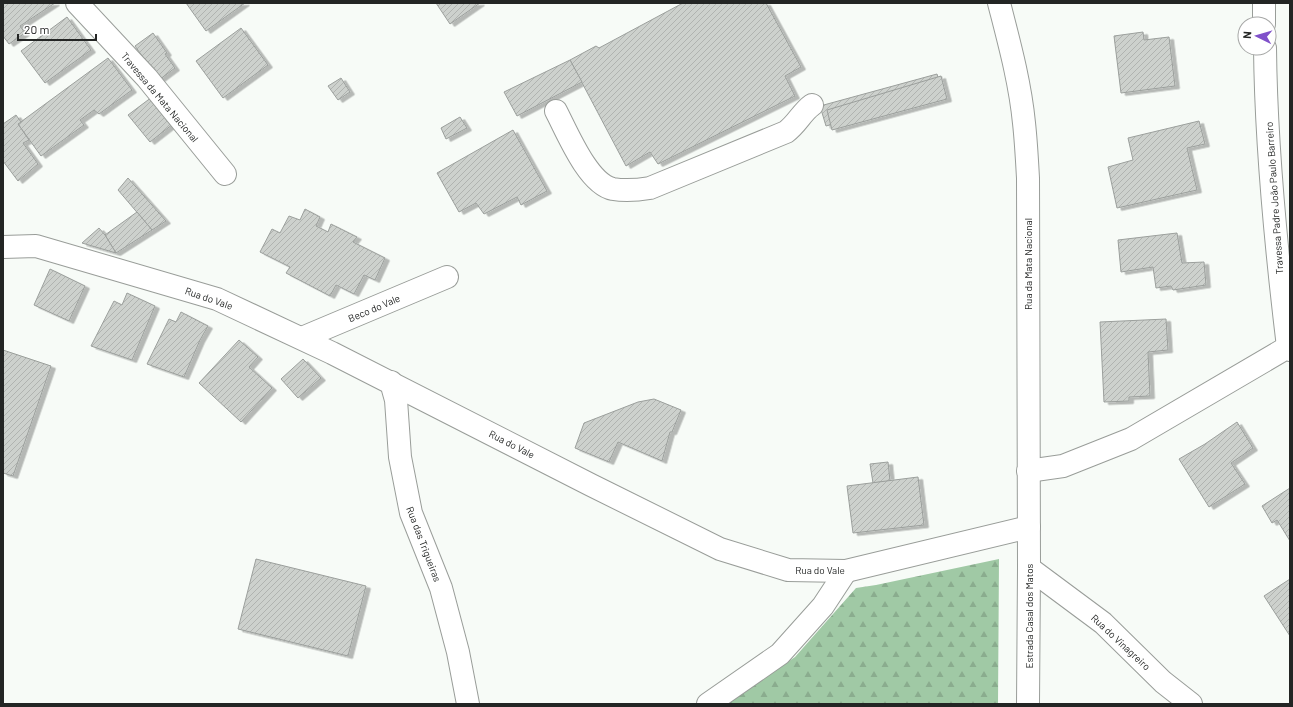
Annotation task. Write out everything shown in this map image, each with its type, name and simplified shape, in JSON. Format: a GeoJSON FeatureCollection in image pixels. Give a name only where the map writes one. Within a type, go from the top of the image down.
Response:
{"type":"FeatureCollection","features":[{"type":"Feature","properties":{"kind":"street","name":"Travessa da Mata Nacional"},"geometry":{"type":"LineString","coordinates":[[77,3],[147,78],[225,174]]}},
{"type":"Feature","properties":{"kind":"street","name":"Rua da Mata Nacional"},"geometry":{"type":"LineString","coordinates":[[999,3],[1018,84],[1024,122],[1028,178],[1029,527]]}},
{"type":"Feature","properties":{"kind":"street"},"geometry":{"type":"LineString","coordinates":[[1264,3],[1264,16]]}},
{"type":"Feature","properties":{"kind":"street","name":"Travessa Padre João Paulo Barreiro"},"geometry":{"type":"LineString","coordinates":[[1028,471],[1063,466],[1130,439],[1289,348],[1277,257],[1265,82],[1265,56]]}},
{"type":"Feature","properties":{"kind":"street"},"geometry":{"type":"LineString","coordinates":[[556,111],[584,165],[593,176],[602,184],[612,189],[637,190],[650,188],[786,132],[794,127],[812,105]]}},
{"type":"Feature","properties":{"kind":"street","name":"Rua do Vale"},"geometry":{"type":"LineString","coordinates":[[3,247],[36,246],[217,299],[392,382],[591,485],[720,549],[788,570],[846,571],[1029,527]]}},
{"type":"Feature","properties":{"kind":"street","name":"Beco do Vale"},"geometry":{"type":"LineString","coordinates":[[302,338],[447,277]]}},
{"type":"Feature","properties":{"kind":"street","name":"Rua das Trigueiras"},"geometry":{"type":"LineString","coordinates":[[392,382],[396,400],[400,457],[411,513],[441,588],[458,652],[468,704]]}},
{"type":"Feature","properties":{"kind":"street","name":"Estrada Casal dos Matos"},"geometry":{"type":"LineString","coordinates":[[1028,704],[1029,527]]}},
{"type":"Feature","properties":{"kind":"street","name":"Rua do Vinagreiro"},"geometry":{"type":"LineString","coordinates":[[1029,568],[1103,623],[1163,682],[1191,704]]}},
{"type":"Feature","properties":{"kind":"street"},"geometry":{"type":"LineString","coordinates":[[708,704],[780,654],[823,606],[846,571]]}},
{"type":"Feature","properties":{"kind":"green space"},"geometry":{"type":"Polygon","coordinates":[[[999,559],[998,704],[727,704],[795,657],[856,588],[999,559]]]}},
{"type":"Feature","properties":{"kind":"building"},"geometry":{"type":"Polygon","coordinates":[[[3,3],[55,3],[20,26],[25,33],[9,44],[3,36],[3,3]]]}},
{"type":"Feature","properties":{"kind":"building"},"geometry":{"type":"Polygon","coordinates":[[[186,3],[245,3],[206,31],[186,3]]]}},
{"type":"Feature","properties":{"kind":"building"},"geometry":{"type":"Polygon","coordinates":[[[436,3],[480,3],[450,24],[436,3]]]}},
{"type":"Feature","properties":{"kind":"building"},"geometry":{"type":"Polygon","coordinates":[[[683,3],[766,3],[801,67],[785,76],[795,96],[658,164],[650,152],[626,166],[570,60],[596,46],[599,48],[683,3]]]}},
{"type":"Feature","properties":{"kind":"building"},"geometry":{"type":"Polygon","coordinates":[[[67,17],[91,50],[45,83],[21,51],[67,17]]]}},
{"type":"Feature","properties":{"kind":"building"},"geometry":{"type":"Polygon","coordinates":[[[241,28],[268,65],[223,98],[196,61],[241,28]]]}},
{"type":"Feature","properties":{"kind":"building"},"geometry":{"type":"Polygon","coordinates":[[[1143,32],[1144,40],[1169,37],[1175,86],[1121,93],[1114,36],[1143,32]]]}},
{"type":"Feature","properties":{"kind":"building"},"geometry":{"type":"Polygon","coordinates":[[[153,33],[167,53],[165,54],[175,68],[159,80],[135,46],[153,33]]]}},
{"type":"Feature","properties":{"kind":"building"},"geometry":{"type":"Polygon","coordinates":[[[108,58],[132,90],[99,114],[94,110],[80,120],[84,125],[41,156],[18,124],[108,58]]]}},
{"type":"Feature","properties":{"kind":"building"},"geometry":{"type":"Polygon","coordinates":[[[570,60],[582,82],[517,116],[504,92],[570,60]]]}},
{"type":"Feature","properties":{"kind":"building"},"geometry":{"type":"Polygon","coordinates":[[[937,74],[943,94],[826,126],[820,106],[937,74]]]}},
{"type":"Feature","properties":{"kind":"building"},"geometry":{"type":"Polygon","coordinates":[[[941,76],[947,99],[832,130],[827,110],[941,76]]]}},
{"type":"Feature","properties":{"kind":"building"},"geometry":{"type":"Polygon","coordinates":[[[341,78],[350,92],[338,100],[328,86],[341,78]]]}},
{"type":"Feature","properties":{"kind":"building"},"geometry":{"type":"Polygon","coordinates":[[[152,97],[173,124],[150,142],[128,115],[152,97]]]}},
{"type":"Feature","properties":{"kind":"building"},"geometry":{"type":"Polygon","coordinates":[[[16,115],[21,122],[18,124],[29,140],[23,143],[38,164],[18,181],[3,161],[3,124],[16,115]]]}},
{"type":"Feature","properties":{"kind":"building"},"geometry":{"type":"Polygon","coordinates":[[[460,117],[467,128],[446,139],[441,128],[460,117]]]}},
{"type":"Feature","properties":{"kind":"building"},"geometry":{"type":"Polygon","coordinates":[[[1199,121],[1205,144],[1187,148],[1197,190],[1117,208],[1108,167],[1133,160],[1128,138],[1199,121]]]}},
{"type":"Feature","properties":{"kind":"building"},"geometry":{"type":"Polygon","coordinates":[[[513,130],[547,191],[521,205],[517,197],[484,214],[476,203],[459,212],[437,173],[513,130]]]}},
{"type":"Feature","properties":{"kind":"building"},"geometry":{"type":"Polygon","coordinates":[[[128,178],[166,221],[152,230],[118,190],[128,178]]]}},
{"type":"Feature","properties":{"kind":"building"},"geometry":{"type":"Polygon","coordinates":[[[305,209],[320,217],[316,226],[328,232],[331,224],[357,237],[353,242],[385,258],[375,280],[364,275],[354,294],[336,285],[330,296],[286,273],[290,267],[260,252],[272,229],[280,233],[289,216],[300,220],[305,209]]]}},
{"type":"Feature","properties":{"kind":"building"},"geometry":{"type":"Polygon","coordinates":[[[137,212],[152,230],[116,253],[105,235],[137,212]]]}},
{"type":"Feature","properties":{"kind":"building"},"geometry":{"type":"Polygon","coordinates":[[[99,228],[105,235],[116,253],[82,243],[99,228]]]}},
{"type":"Feature","properties":{"kind":"building"},"geometry":{"type":"Polygon","coordinates":[[[1177,233],[1182,263],[1204,262],[1206,285],[1173,290],[1171,286],[1156,288],[1153,267],[1121,272],[1118,240],[1177,233]]]}},
{"type":"Feature","properties":{"kind":"building"},"geometry":{"type":"Polygon","coordinates":[[[50,269],[85,286],[69,321],[34,305],[50,269]]]}},
{"type":"Feature","properties":{"kind":"building"},"geometry":{"type":"Polygon","coordinates":[[[127,293],[155,306],[132,360],[91,346],[114,301],[122,305],[127,293]]]}},
{"type":"Feature","properties":{"kind":"building"},"geometry":{"type":"Polygon","coordinates":[[[181,312],[208,326],[200,340],[184,377],[147,364],[169,319],[176,322],[181,312]]]}},
{"type":"Feature","properties":{"kind":"building"},"geometry":{"type":"Polygon","coordinates":[[[1166,319],[1168,350],[1148,352],[1150,396],[1129,397],[1129,401],[1104,402],[1100,322],[1166,319]]]}},
{"type":"Feature","properties":{"kind":"building"},"geometry":{"type":"Polygon","coordinates":[[[239,340],[258,357],[249,367],[272,388],[241,422],[199,383],[239,340]]]}},
{"type":"Feature","properties":{"kind":"building"},"geometry":{"type":"Polygon","coordinates":[[[3,350],[51,366],[13,476],[3,473],[3,350]]]}},
{"type":"Feature","properties":{"kind":"building"},"geometry":{"type":"Polygon","coordinates":[[[303,359],[321,378],[298,398],[281,379],[303,359]]]}},
{"type":"Feature","properties":{"kind":"building"},"geometry":{"type":"Polygon","coordinates":[[[654,399],[681,410],[672,432],[670,432],[662,461],[618,442],[609,462],[575,448],[584,423],[638,402],[654,399]]]}},
{"type":"Feature","properties":{"kind":"building"},"geometry":{"type":"Polygon","coordinates":[[[1237,422],[1253,448],[1231,463],[1245,484],[1209,507],[1179,459],[1205,444],[1237,422]]]}},
{"type":"Feature","properties":{"kind":"building"},"geometry":{"type":"Polygon","coordinates":[[[888,462],[890,481],[873,483],[870,464],[888,462]]]}},
{"type":"Feature","properties":{"kind":"building"},"geometry":{"type":"Polygon","coordinates":[[[918,477],[924,525],[853,533],[847,486],[918,477]]]}},
{"type":"Feature","properties":{"kind":"building"},"geometry":{"type":"Polygon","coordinates":[[[1290,488],[1290,541],[1277,520],[1272,523],[1262,506],[1290,488]]]}},
{"type":"Feature","properties":{"kind":"building"},"geometry":{"type":"Polygon","coordinates":[[[256,559],[366,586],[348,656],[238,629],[256,559]]]}},
{"type":"Feature","properties":{"kind":"building"},"geometry":{"type":"Polygon","coordinates":[[[1290,579],[1290,636],[1264,596],[1290,579]]]}}]}
